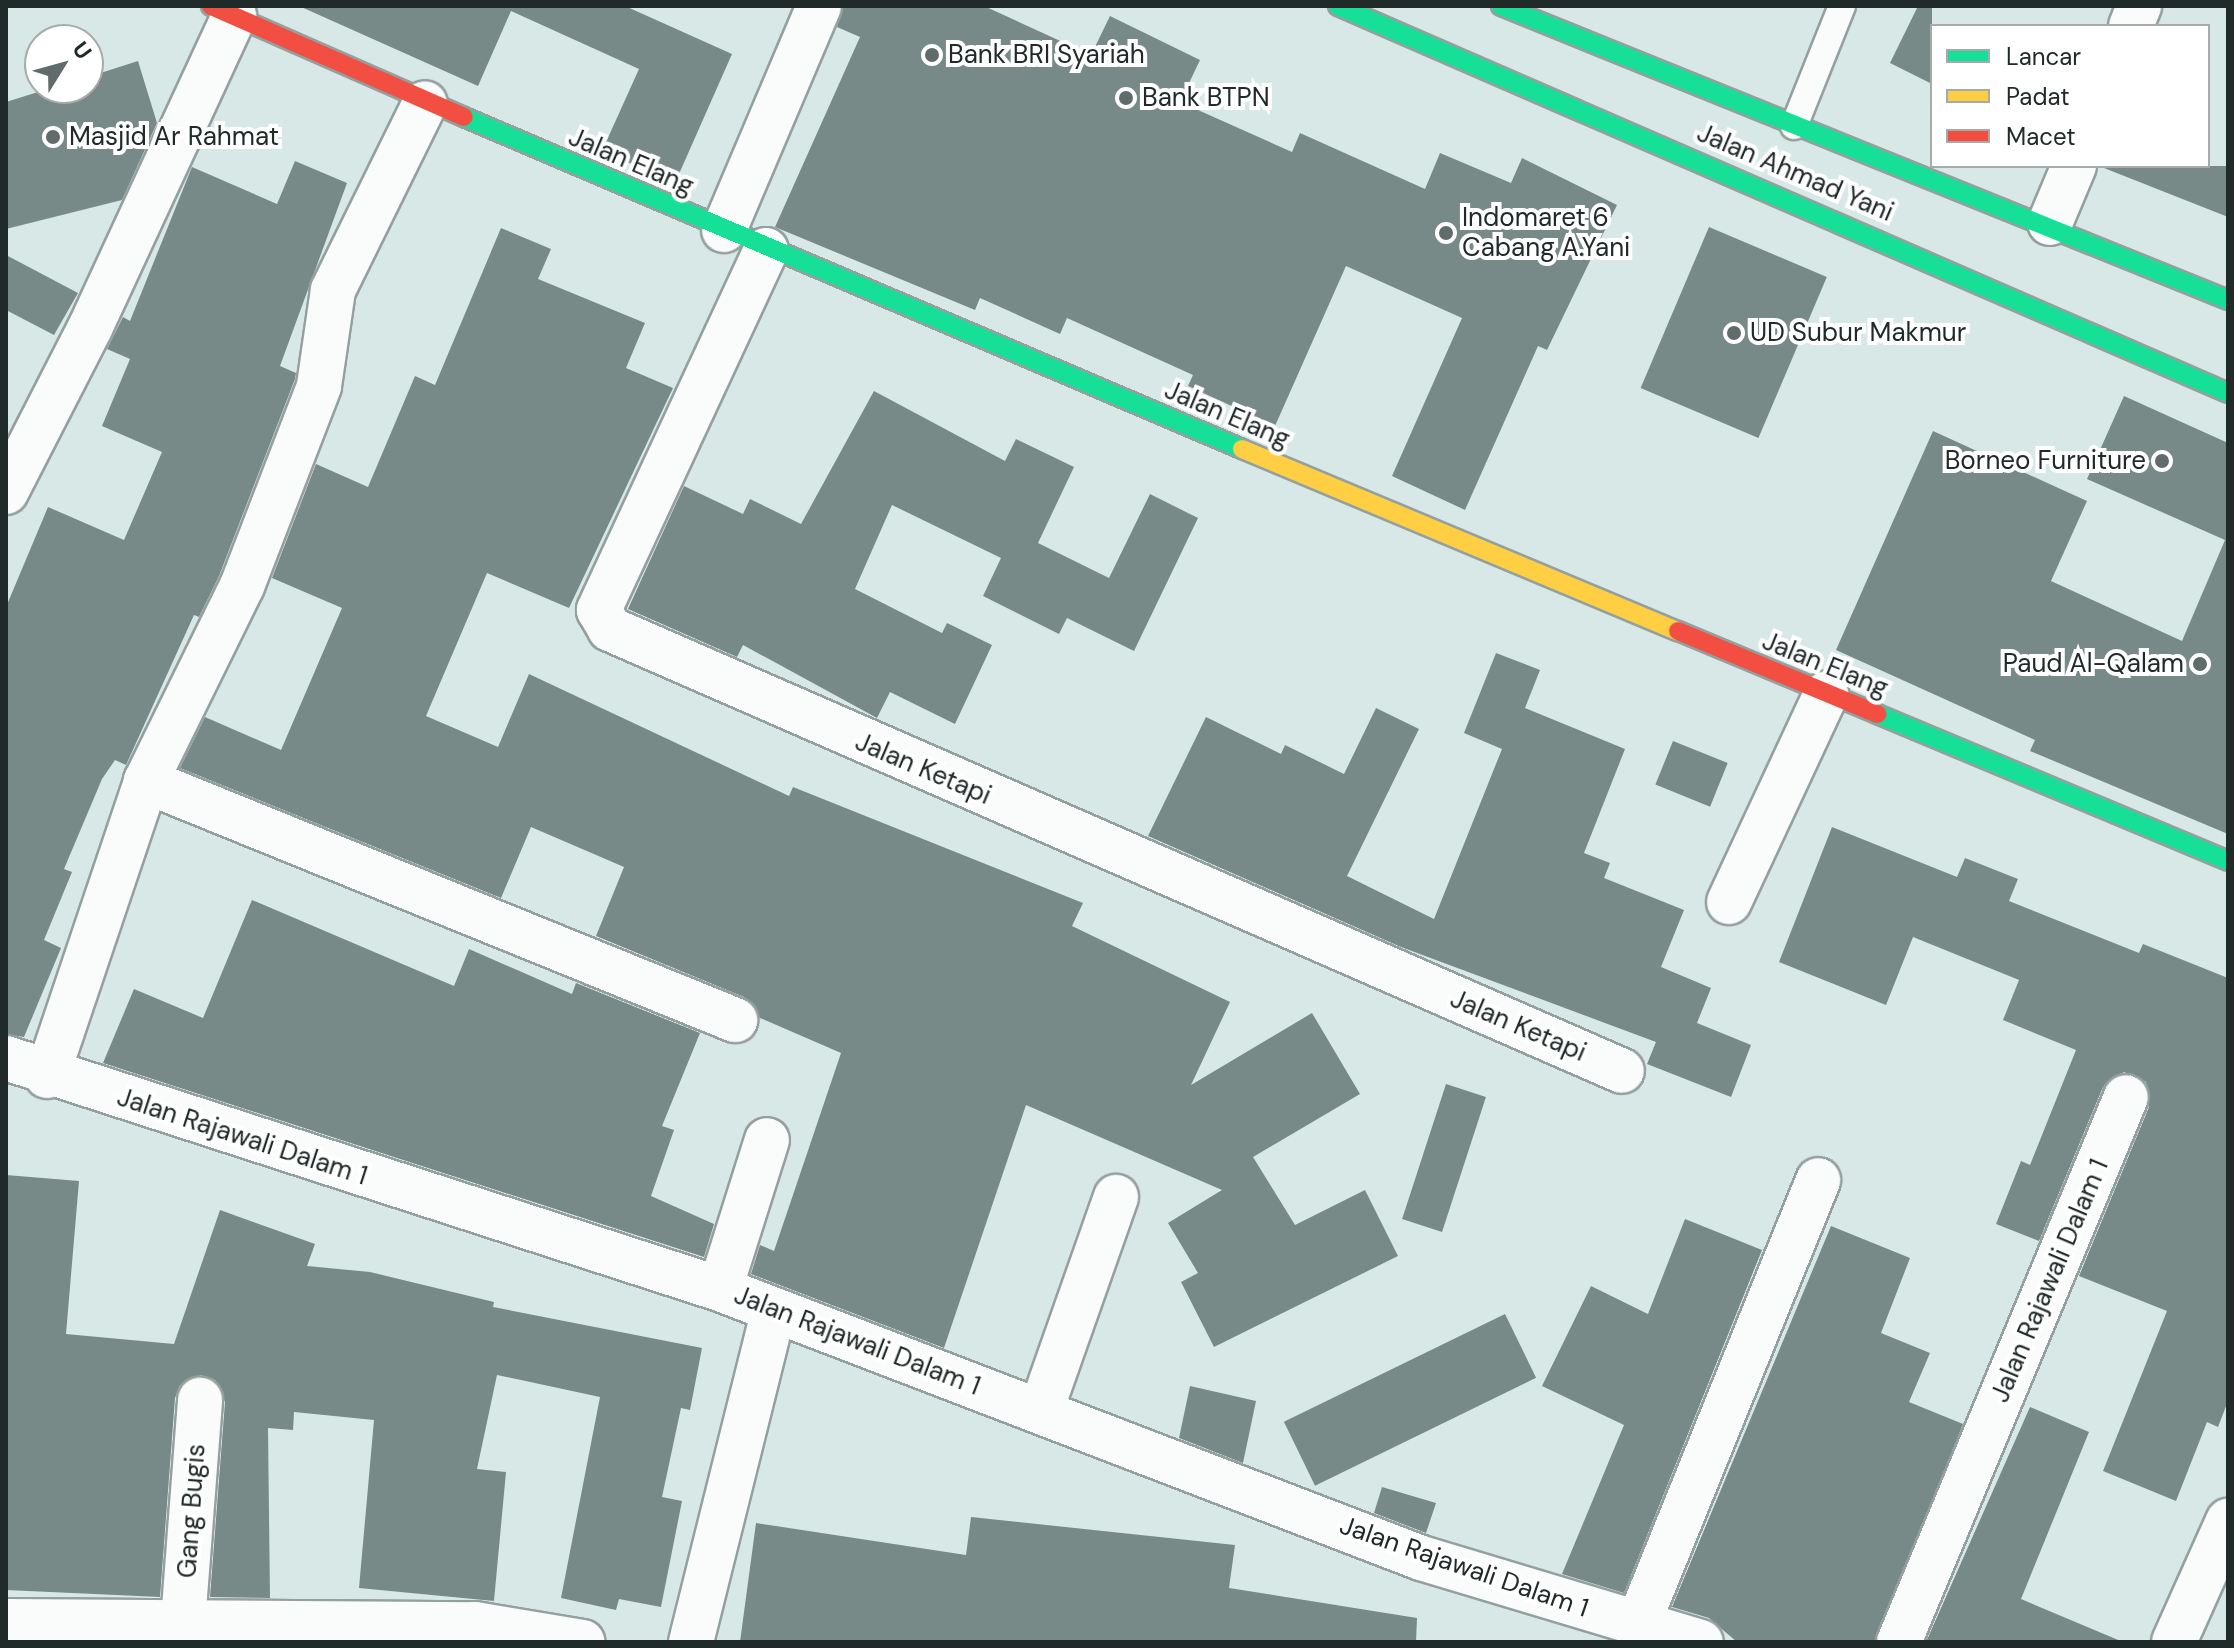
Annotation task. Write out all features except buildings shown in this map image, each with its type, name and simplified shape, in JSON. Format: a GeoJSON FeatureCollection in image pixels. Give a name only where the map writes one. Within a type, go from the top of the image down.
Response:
{"type":"FeatureCollection","features":[{"type":"Feature","properties":{"kind":"street"},"geometry":{"type":"LineString","coordinates":[[724,230],[819,6]]}},
{"type":"Feature","properties":{"kind":"street","name":"Jalan Ahmad Yani"},"geometry":{"type":"LineString","coordinates":[[1338,6],[1970,276],[2228,393]]}},
{"type":"Feature","properties":{"kind":"street","name":"Jalan Ahmad Yani"},"geometry":{"type":"LineString","coordinates":[[1501,6],[1794,126],[2050,223],[2228,300]]}},
{"type":"Feature","properties":{"kind":"street"},"geometry":{"type":"LineString","coordinates":[[6,492],[90,328],[222,11]]}},
{"type":"Feature","properties":{"kind":"street","name":"Jalan Elang"},"geometry":{"type":"LineString","coordinates":[[222,11],[425,103],[766,250],[2228,861]]}},
{"type":"Feature","properties":{"kind":"street"},"geometry":{"type":"LineString","coordinates":[[47,1076],[146,781],[242,586],[319,386],[333,290],[425,103]]}},
{"type":"Feature","properties":{"kind":"street"},"geometry":{"type":"LineString","coordinates":[[2050,223],[2073,168]]}},
{"type":"Feature","properties":{"kind":"street","name":"Jalan Ketapi"},"geometry":{"type":"LineString","coordinates":[[766,250],[599,610],[610,629],[1622,1071]]}},
{"type":"Feature","properties":{"kind":"street"},"geometry":{"type":"LineString","coordinates":[[1729,902],[1826,694]]}},
{"type":"Feature","properties":{"kind":"street"},"geometry":{"type":"LineString","coordinates":[[146,781],[735,1020]]}},
{"type":"Feature","properties":{"kind":"street","name":"Jalan Rajawali Dalam 1"},"geometry":{"type":"LineString","coordinates":[[6,1058],[47,1076],[720,1289],[773,1313],[1041,1410],[1421,1558],[1701,1642]]}},
{"type":"Feature","properties":{"kind":"street","name":"Jalan Rajawali Dalam 1"},"geometry":{"type":"LineString","coordinates":[[1899,1642],[2126,1097]]}},
{"type":"Feature","properties":{"kind":"street"},"geometry":{"type":"LineString","coordinates":[[720,1289],[767,1140]]}},
{"type":"Feature","properties":{"kind":"street"},"geometry":{"type":"LineString","coordinates":[[1638,1624],[1818,1180]]}},
{"type":"Feature","properties":{"kind":"street"},"geometry":{"type":"LineString","coordinates":[[1041,1410],[1116,1197]]}},
{"type":"Feature","properties":{"kind":"street"},"geometry":{"type":"LineString","coordinates":[[691,1642],[773,1313]]}},
{"type":"Feature","properties":{"kind":"street","name":"Gang Bugis"},"geometry":{"type":"LineString","coordinates":[[183,1622],[200,1400]]}},
{"type":"Feature","properties":{"kind":"street"},"geometry":{"type":"LineString","coordinates":[[2174,1642],[2228,1521]]}},
{"type":"Feature","properties":{"kind":"street"},"geometry":{"type":"LineString","coordinates":[[6,1621],[183,1622],[476,1633],[582,1642]]}},
{"type":"Feature","properties":{"kind":"lane"},"geometry":{"type":"LineString","coordinates":[[1794,126],[1842,6]]}},
{"type":"Feature","properties":{"kind":"traffic: fast"},"geometry":{"type":"LineString","coordinates":[[1338,6],[2228,393]]}},
{"type":"Feature","properties":{"kind":"traffic: fast"},"geometry":{"type":"LineString","coordinates":[[1501,6],[2228,300]]}},
{"type":"Feature","properties":{"kind":"traffic: fast"},"geometry":{"type":"LineString","coordinates":[[464,117],[1242,449]]}},
{"type":"Feature","properties":{"kind":"traffic: fast"},"geometry":{"type":"LineString","coordinates":[[1877,714],[2228,861]]}},
{"type":"Feature","properties":{"kind":"traffic: slow"},"geometry":{"type":"LineString","coordinates":[[1242,449],[1678,631]]}},
{"type":"Feature","properties":{"kind":"traffic: jam"},"geometry":{"type":"LineString","coordinates":[[211,6],[464,117]]}},
{"type":"Feature","properties":{"kind":"traffic: jam"},"geometry":{"type":"LineString","coordinates":[[1678,631],[1877,714]]}},
{"type":"Feature","properties":{"kind":"place","name":"Bank BRI Syariah"},"geometry":{"type":"Point","coordinates":[932,55]}},
{"type":"Feature","properties":{"kind":"place","name":"Bank BTPN"},"geometry":{"type":"Point","coordinates":[1126,98]}},
{"type":"Feature","properties":{"kind":"place","name":"Masjid Ar Rahmat"},"geometry":{"type":"Point","coordinates":[53,137]}},
{"type":"Feature","properties":{"kind":"place","name":"Indomaret 6 Cabang A.Yani"},"geometry":{"type":"Point","coordinates":[1446,233]}},
{"type":"Feature","properties":{"kind":"place","name":"UD Subur Makmur"},"geometry":{"type":"Point","coordinates":[1734,333]}},
{"type":"Feature","properties":{"kind":"place","name":"Borneo Furniture"},"geometry":{"type":"Point","coordinates":[2162,461]}},
{"type":"Feature","properties":{"kind":"place","name":"Paud Al-Qalam"},"geometry":{"type":"Point","coordinates":[2200,664]}}]}
